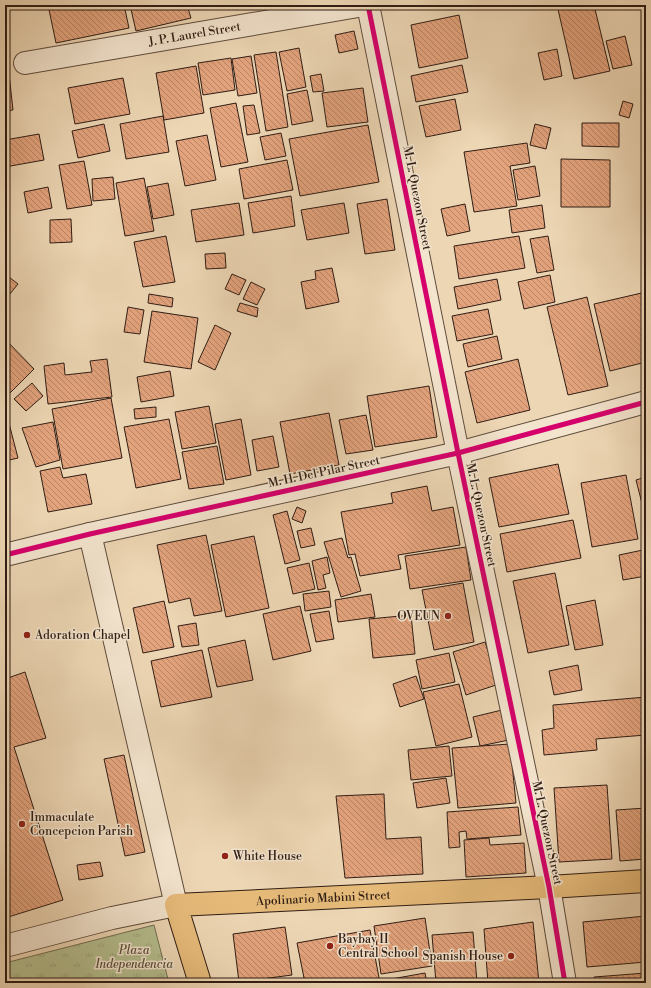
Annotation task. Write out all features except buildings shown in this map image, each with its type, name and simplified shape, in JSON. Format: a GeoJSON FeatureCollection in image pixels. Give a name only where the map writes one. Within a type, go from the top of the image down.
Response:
{"type":"FeatureCollection","features":[{"type":"Feature","properties":{"kind":"main road","name":"Apolinario Mabini Street"},"geometry":{"type":"LineString","coordinates":[[176,905],[549,888],[646,881]]}},
{"type":"Feature","properties":{"kind":"main road"},"geometry":{"type":"LineString","coordinates":[[176,905],[200,983]]}},
{"type":"Feature","properties":{"kind":"street","name":"J. P. Laurel Street"},"geometry":{"type":"LineString","coordinates":[[25,63],[364,5]]}},
{"type":"Feature","properties":{"kind":"street","name":"M. L. Quezon Street"},"geometry":{"type":"LineString","coordinates":[[368,5],[458,453],[549,888],[564,983]]}},
{"type":"Feature","properties":{"kind":"street","name":"M. H. Del Pilar Street"},"geometry":{"type":"LineString","coordinates":[[5,555],[90,534],[458,453],[646,402]]}},
{"type":"Feature","properties":{"kind":"street"},"geometry":{"type":"LineString","coordinates":[[90,534],[176,905]]}},
{"type":"Feature","properties":{"kind":"street","name":"Apolinario Mabini Street"},"geometry":{"type":"LineString","coordinates":[[5,946],[112,918],[176,905]]}},
{"type":"Feature","properties":{"kind":"green space","name":"Plaza Independencia"},"geometry":{"type":"Polygon","coordinates":[[[154,925],[169,983],[5,983],[5,963],[154,925]]]}},
{"type":"Feature","properties":{"kind":"cycle path"},"geometry":{"type":"LineString","coordinates":[[368,5],[458,453],[549,887],[565,983]]}},
{"type":"Feature","properties":{"kind":"cycle path"},"geometry":{"type":"LineString","coordinates":[[5,555],[90,534],[458,453],[646,402]]}},
{"type":"Feature","properties":{"kind":"place","name":"OVEUN"},"geometry":{"type":"Point","coordinates":[448,616]}},
{"type":"Feature","properties":{"kind":"place","name":"Adoration Chapel"},"geometry":{"type":"Point","coordinates":[27,635]}},
{"type":"Feature","properties":{"kind":"place","name":"Immaculate Concepcion Parish"},"geometry":{"type":"Point","coordinates":[22,824]}},
{"type":"Feature","properties":{"kind":"place","name":"White House"},"geometry":{"type":"Point","coordinates":[225,856]}},
{"type":"Feature","properties":{"kind":"place","name":"Baybay II Central School"},"geometry":{"type":"Point","coordinates":[330,946]}},
{"type":"Feature","properties":{"kind":"place","name":"Spanish House"},"geometry":{"type":"Point","coordinates":[511,956]}}]}
